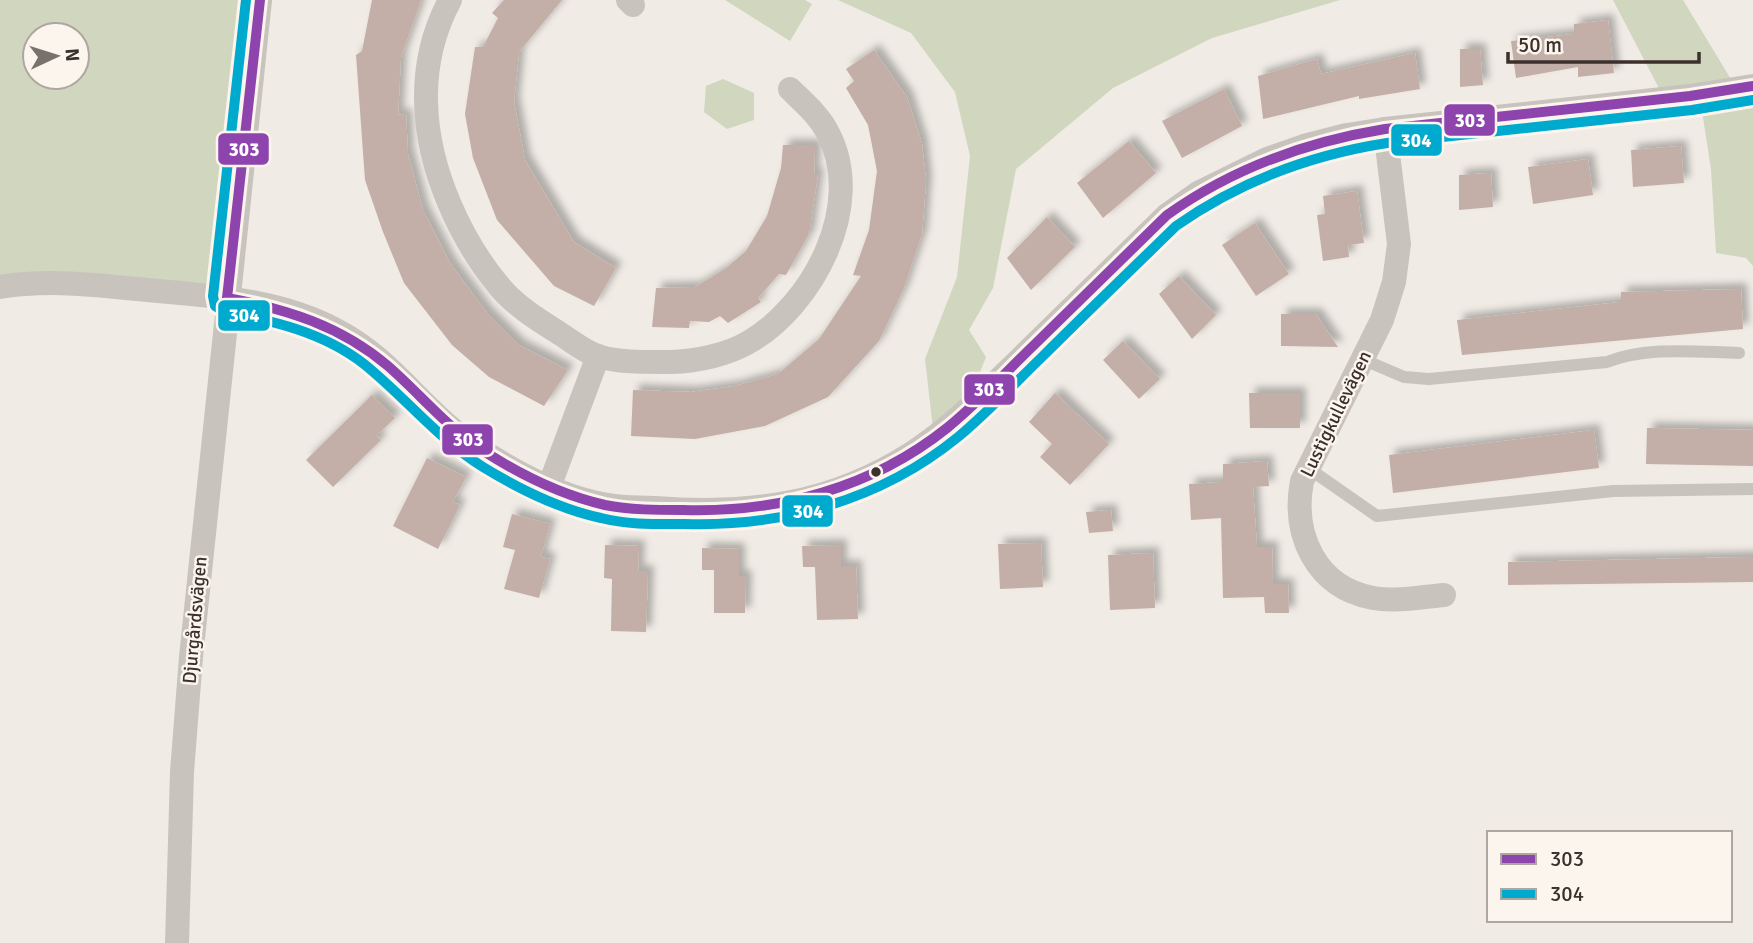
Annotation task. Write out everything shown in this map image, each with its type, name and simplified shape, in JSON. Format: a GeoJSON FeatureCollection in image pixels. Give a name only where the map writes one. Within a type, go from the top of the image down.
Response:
{"type":"FeatureCollection","features":[{"type":"Feature","properties":{"kind":"street","name":"Djurgårdsvägen"},"geometry":{"type":"LineString","coordinates":[[177,943],[178,845],[184,746],[227,298],[260,0]]}},
{"type":"Feature","properties":{"kind":"street"},"geometry":{"type":"LineString","coordinates":[[450,0],[437,24],[426,73],[426,111],[432,150],[442,187],[460,230],[499,287],[531,315],[598,356],[661,362],[690,361],[719,354],[747,343],[793,308],[819,269],[837,215],[840,190],[835,149],[828,133],[816,114],[790,89]]}},
{"type":"Feature","properties":{"kind":"street"},"geometry":{"type":"LineString","coordinates":[[0,286],[59,282],[227,298],[290,310],[337,330],[374,354],[466,440],[506,466],[549,486],[608,505],[699,511],[745,510],[802,500],[834,491],[877,473],[919,448],[965,413],[1167,215],[1198,193],[1267,159],[1304,146],[1385,129],[1690,96],[1753,86]]}},
{"type":"Feature","properties":{"kind":"street","name":"Lustigkullevägen"},"geometry":{"type":"LineString","coordinates":[[1385,129],[1399,244],[1398,263],[1389,303],[1302,481],[1299,499],[1302,534],[1319,566],[1333,579],[1358,594],[1389,599],[1444,595]]}},
{"type":"Feature","properties":{"kind":"street"},"geometry":{"type":"LineString","coordinates":[[549,486],[598,356]]}},
{"type":"Feature","properties":{"kind":"lane"},"geometry":{"type":"LineString","coordinates":[[1362,359],[1404,377],[1429,379],[1607,362],[1628,354],[1646,352],[1739,353]]}},
{"type":"Feature","properties":{"kind":"lane"},"geometry":{"type":"LineString","coordinates":[[1308,468],[1377,516],[1613,491],[1753,489]]}},
{"type":"Feature","properties":{"kind":"green space"},"geometry":{"type":"Polygon","coordinates":[[[0,0],[272,0],[225,298],[0,290],[0,0]]]}},
{"type":"Feature","properties":{"kind":"green space"},"geometry":{"type":"Polygon","coordinates":[[[725,0],[805,0],[812,4],[790,41],[725,0]]]}},
{"type":"Feature","properties":{"kind":"green space"},"geometry":{"type":"Polygon","coordinates":[[[838,0],[1340,0],[1212,38],[1113,88],[1016,169],[993,288],[969,330],[986,357],[965,410],[934,438],[925,359],[957,277],[970,156],[955,92],[911,33],[838,0]]]}},
{"type":"Feature","properties":{"kind":"green space"},"geometry":{"type":"Polygon","coordinates":[[[1613,0],[1683,0],[1735,86],[1753,83],[1753,266],[1746,258],[1716,253],[1711,169],[1699,92],[1663,96],[1613,0]]]}},
{"type":"Feature","properties":{"kind":"green space"},"geometry":{"type":"Polygon","coordinates":[[[723,79],[754,93],[754,120],[727,129],[704,112],[706,86],[723,79]]]}},
{"type":"Feature","properties":{"kind":"building"},"geometry":{"type":"Polygon","coordinates":[[[372,0],[421,0],[401,57],[398,115],[406,114],[408,154],[423,210],[450,263],[487,313],[519,345],[568,370],[544,406],[489,377],[452,345],[404,283],[365,180],[356,55],[362,51],[372,0]]]}},
{"type":"Feature","properties":{"kind":"building"},"geometry":{"type":"Polygon","coordinates":[[[504,0],[562,0],[519,52],[514,102],[525,160],[574,242],[616,268],[594,306],[554,286],[497,220],[473,158],[465,114],[475,47],[483,47],[498,18],[492,13],[504,0]]]}},
{"type":"Feature","properties":{"kind":"building"},"geometry":{"type":"Polygon","coordinates":[[[1608,20],[1614,73],[1578,77],[1578,67],[1516,78],[1511,41],[1574,34],[1574,24],[1608,20]]]}},
{"type":"Feature","properties":{"kind":"building"},"geometry":{"type":"Polygon","coordinates":[[[1460,49],[1480,49],[1483,85],[1460,87],[1460,49]]]}},
{"type":"Feature","properties":{"kind":"building"},"geometry":{"type":"Polygon","coordinates":[[[874,50],[907,97],[922,144],[926,181],[922,234],[904,288],[879,341],[828,397],[765,426],[695,439],[631,436],[633,390],[691,392],[735,386],[778,374],[819,339],[861,276],[853,275],[869,230],[877,171],[868,125],[846,88],[854,81],[846,69],[874,50]]]}},
{"type":"Feature","properties":{"kind":"building"},"geometry":{"type":"Polygon","coordinates":[[[1415,53],[1420,89],[1359,99],[1359,96],[1263,119],[1258,76],[1317,59],[1321,74],[1415,53]]]}},
{"type":"Feature","properties":{"kind":"building"},"geometry":{"type":"Polygon","coordinates":[[[1224,89],[1242,126],[1182,158],[1162,121],[1224,89]]]}},
{"type":"Feature","properties":{"kind":"building"},"geometry":{"type":"Polygon","coordinates":[[[1129,141],[1156,173],[1103,218],[1077,183],[1129,141]]]}},
{"type":"Feature","properties":{"kind":"building"},"geometry":{"type":"Polygon","coordinates":[[[783,145],[815,145],[814,174],[818,174],[809,234],[786,275],[779,274],[758,298],[761,302],[728,323],[720,316],[709,322],[690,321],[689,328],[652,327],[656,288],[695,287],[726,268],[746,251],[767,216],[781,168],[783,145]]]}},
{"type":"Feature","properties":{"kind":"building"},"geometry":{"type":"Polygon","coordinates":[[[1681,146],[1684,183],[1633,187],[1631,150],[1681,146]]]}},
{"type":"Feature","properties":{"kind":"building"},"geometry":{"type":"Polygon","coordinates":[[[1588,159],[1593,195],[1533,204],[1528,167],[1588,159]]]}},
{"type":"Feature","properties":{"kind":"building"},"geometry":{"type":"Polygon","coordinates":[[[1491,173],[1493,207],[1459,210],[1459,175],[1491,173]]]}},
{"type":"Feature","properties":{"kind":"building"},"geometry":{"type":"Polygon","coordinates":[[[1357,191],[1364,243],[1348,245],[1349,257],[1323,261],[1317,215],[1325,214],[1323,196],[1357,191]]]}},
{"type":"Feature","properties":{"kind":"building"},"geometry":{"type":"Polygon","coordinates":[[[1047,217],[1075,247],[1031,290],[1007,258],[1047,217]]]}},
{"type":"Feature","properties":{"kind":"building"},"geometry":{"type":"Polygon","coordinates":[[[1255,223],[1289,274],[1256,296],[1222,245],[1255,223]]]}},
{"type":"Feature","properties":{"kind":"building"},"geometry":{"type":"Polygon","coordinates":[[[1179,276],[1216,315],[1192,339],[1159,294],[1179,276]]]}},
{"type":"Feature","properties":{"kind":"building"},"geometry":{"type":"Polygon","coordinates":[[[1741,289],[1743,329],[1462,355],[1457,320],[1621,302],[1621,292],[1741,289]]]}},
{"type":"Feature","properties":{"kind":"building"},"geometry":{"type":"Polygon","coordinates":[[[1281,314],[1316,314],[1338,347],[1281,346],[1281,314]]]}},
{"type":"Feature","properties":{"kind":"building"},"geometry":{"type":"Polygon","coordinates":[[[1123,341],[1160,379],[1139,399],[1103,360],[1123,341]]]}},
{"type":"Feature","properties":{"kind":"building"},"geometry":{"type":"Polygon","coordinates":[[[1055,393],[1109,444],[1070,485],[1040,457],[1052,444],[1029,422],[1055,393]]]}},
{"type":"Feature","properties":{"kind":"building"},"geometry":{"type":"Polygon","coordinates":[[[1249,393],[1300,393],[1300,428],[1250,428],[1249,393]]]}},
{"type":"Feature","properties":{"kind":"building"},"geometry":{"type":"Polygon","coordinates":[[[372,395],[395,418],[376,436],[381,440],[333,487],[306,460],[372,395]]]}},
{"type":"Feature","properties":{"kind":"building"},"geometry":{"type":"Polygon","coordinates":[[[1647,428],[1753,430],[1753,466],[1646,464],[1647,428]]]}},
{"type":"Feature","properties":{"kind":"building"},"geometry":{"type":"Polygon","coordinates":[[[1594,430],[1599,468],[1393,493],[1389,455],[1594,430]]]}},
{"type":"Feature","properties":{"kind":"building"},"geometry":{"type":"Polygon","coordinates":[[[427,458],[466,477],[453,502],[460,505],[438,549],[393,526],[427,458]]]}},
{"type":"Feature","properties":{"kind":"building"},"geometry":{"type":"Polygon","coordinates":[[[1267,461],[1269,486],[1253,487],[1257,547],[1272,547],[1273,584],[1288,584],[1289,613],[1265,613],[1264,597],[1223,598],[1221,518],[1191,520],[1189,484],[1223,482],[1223,464],[1267,461]]]}},
{"type":"Feature","properties":{"kind":"building"},"geometry":{"type":"Polygon","coordinates":[[[1111,510],[1113,531],[1089,533],[1086,512],[1111,510]]]}},
{"type":"Feature","properties":{"kind":"building"},"geometry":{"type":"Polygon","coordinates":[[[512,514],[550,524],[541,557],[550,559],[539,598],[504,589],[515,550],[503,547],[512,514]]]}},
{"type":"Feature","properties":{"kind":"building"},"geometry":{"type":"Polygon","coordinates":[[[1041,543],[1043,587],[1000,589],[998,544],[1041,543]]]}},
{"type":"Feature","properties":{"kind":"building"},"geometry":{"type":"Polygon","coordinates":[[[605,545],[639,546],[638,571],[648,571],[646,632],[611,631],[612,579],[604,578],[605,545]]]}},
{"type":"Feature","properties":{"kind":"building"},"geometry":{"type":"Polygon","coordinates":[[[841,545],[841,566],[856,566],[858,619],[817,620],[815,567],[803,567],[802,546],[841,545]]]}},
{"type":"Feature","properties":{"kind":"building"},"geometry":{"type":"Polygon","coordinates":[[[702,548],[739,549],[739,576],[746,576],[745,613],[714,613],[714,570],[702,570],[702,548]]]}},
{"type":"Feature","properties":{"kind":"building"},"geometry":{"type":"Polygon","coordinates":[[[1153,553],[1155,608],[1110,610],[1108,555],[1153,553]]]}},
{"type":"Feature","properties":{"kind":"building"},"geometry":{"type":"Polygon","coordinates":[[[1753,557],[1753,582],[1508,585],[1508,562],[1753,557]]]}},
{"type":"Feature","properties":{"kind":"transit line","name":"304"},"geometry":{"type":"LineString","coordinates":[[246,0],[213,296],[215,306],[223,311],[297,329],[348,353],[379,377],[451,444],[511,483],[585,514],[632,523],[722,524],[758,521],[829,505],[897,478],[958,437],[1176,226],[1225,196],[1277,172],[1331,155],[1387,143],[1692,110],[1753,100]]}},
{"type":"Feature","properties":{"kind":"transit line","name":"303"},"geometry":{"type":"LineString","coordinates":[[227,298],[260,0]]}},
{"type":"Feature","properties":{"kind":"transit line","name":"303"},"geometry":{"type":"LineString","coordinates":[[227,298],[292,314],[351,340],[388,366],[443,419],[479,448],[556,489],[589,501],[634,509],[719,510],[754,507],[822,493],[856,481],[918,449],[969,409],[1167,215],[1192,198],[1271,159],[1326,141],[1385,129],[1690,96],[1753,86]]}}]}
